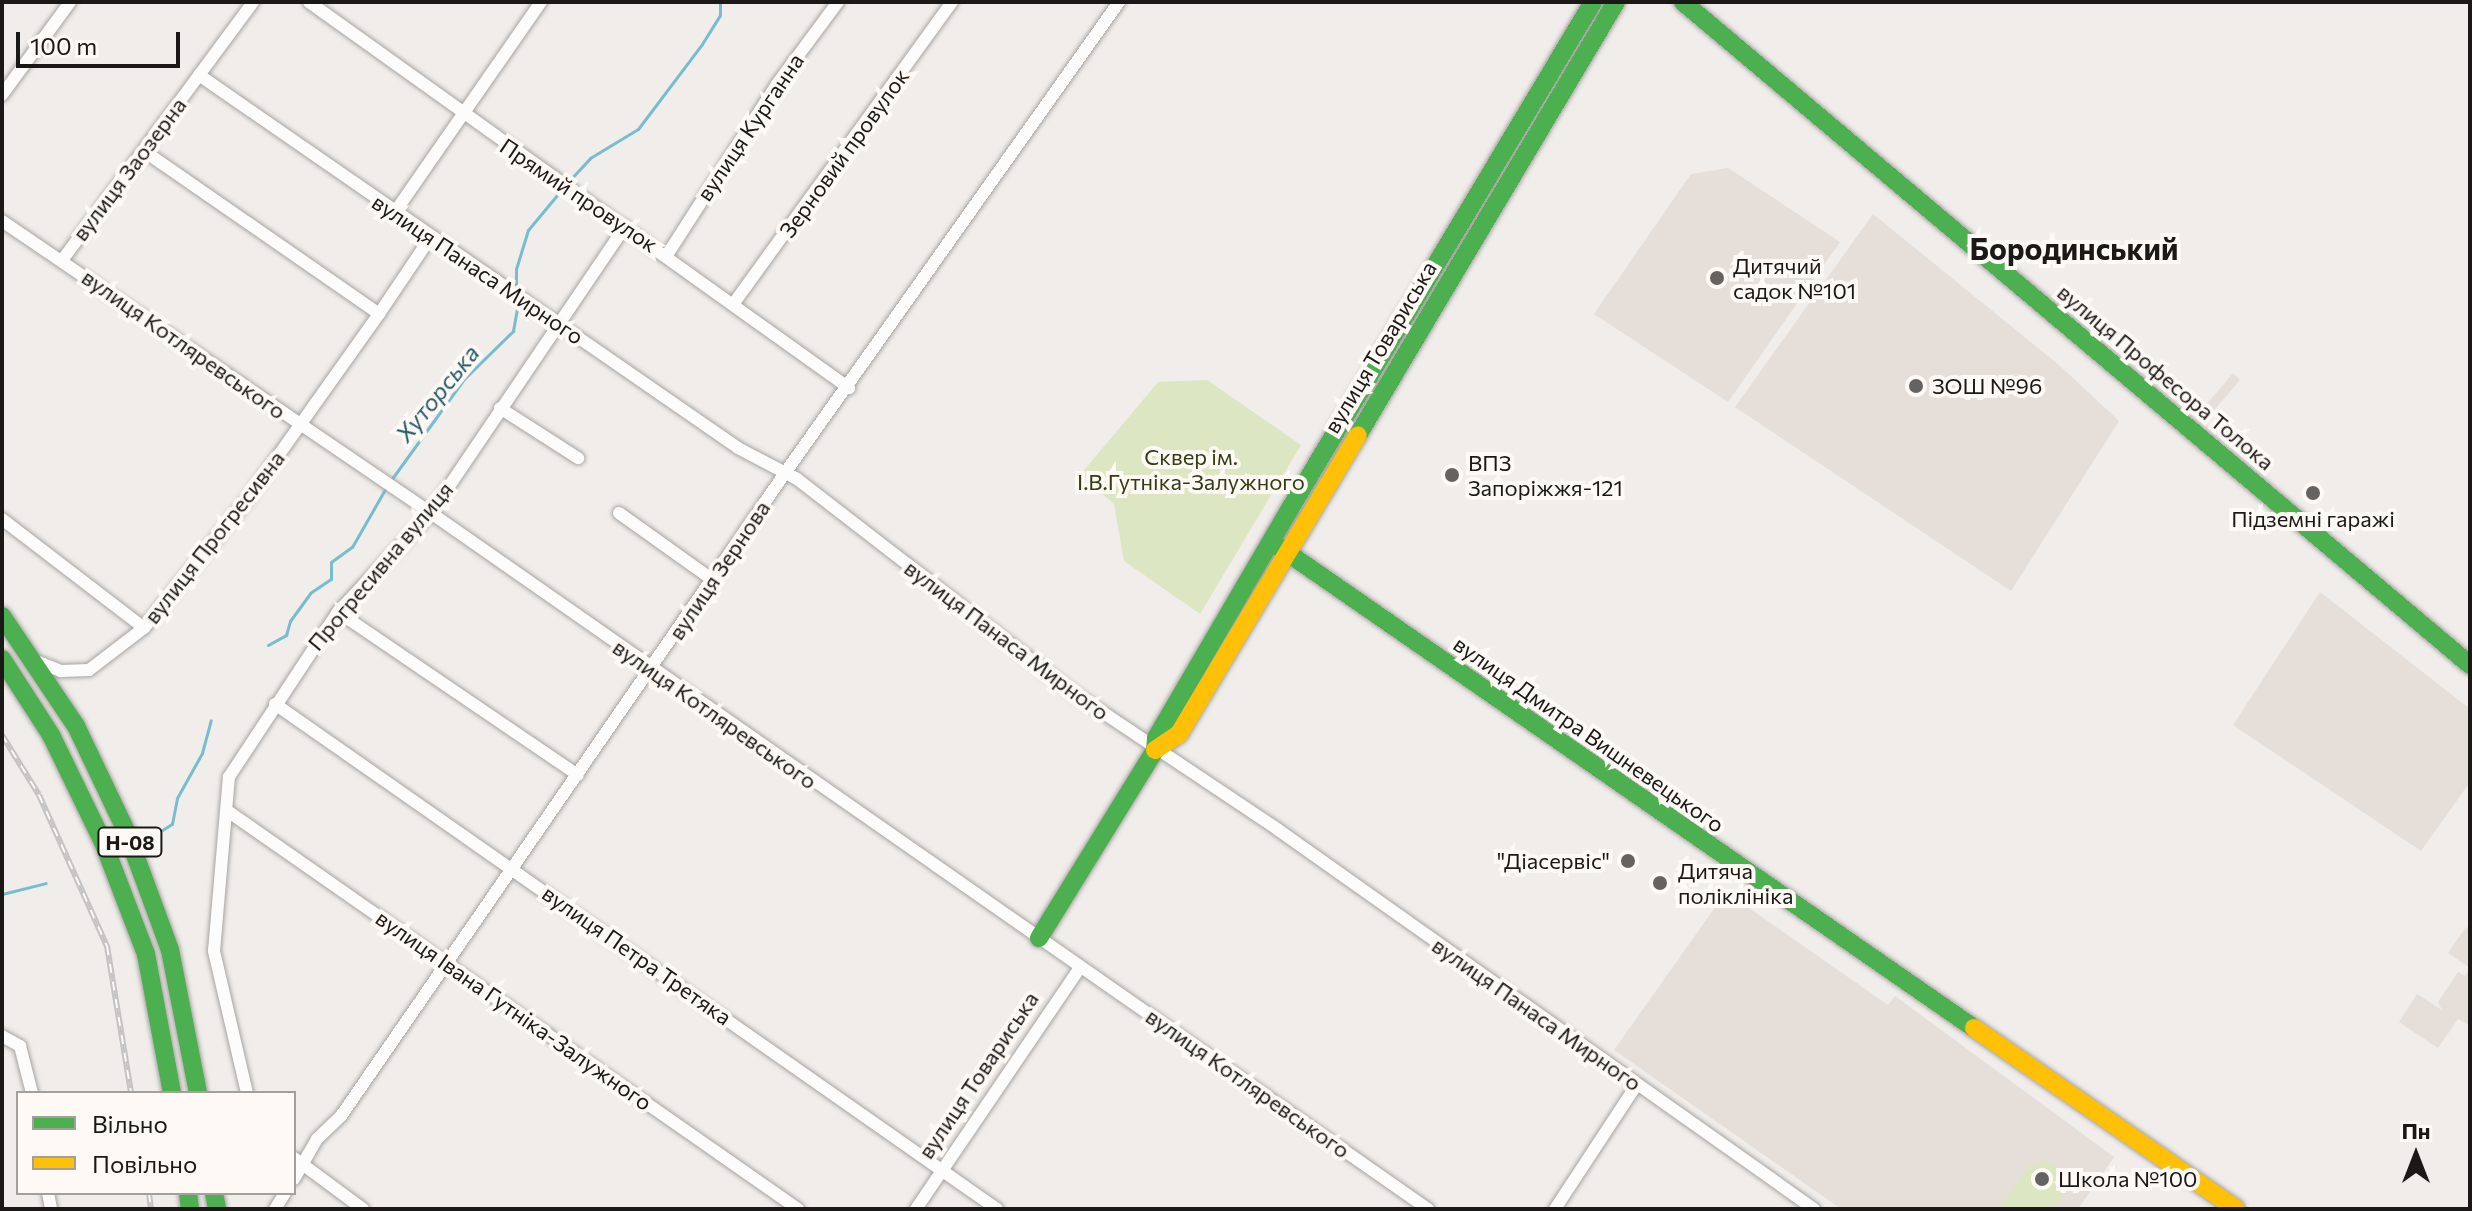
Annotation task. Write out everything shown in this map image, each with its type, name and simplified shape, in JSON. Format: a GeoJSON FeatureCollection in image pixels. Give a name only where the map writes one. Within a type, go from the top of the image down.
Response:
{"type":"FeatureCollection","features":[{"type":"Feature","properties":{"kind":"street"},"geometry":{"type":"LineString","coordinates":[[2,95],[70,2]]}},
{"type":"Feature","properties":{"kind":"street","name":"вулиця Заозерна"},"geometry":{"type":"LineString","coordinates":[[63,259],[253,2]]}},
{"type":"Feature","properties":{"kind":"street","name":"Прямий провулок"},"geometry":{"type":"LineString","coordinates":[[309,2],[564,188],[667,255],[849,388]]}},
{"type":"Feature","properties":{"kind":"street"},"geometry":{"type":"LineString","coordinates":[[395,212],[465,117],[541,2]]}},
{"type":"Feature","properties":{"kind":"street","name":"вулиця Курганна"},"geometry":{"type":"LineString","coordinates":[[667,255],[777,84],[838,2]]}},
{"type":"Feature","properties":{"kind":"street","name":"Зерновий провулок"},"geometry":{"type":"LineString","coordinates":[[734,303],[952,2]]}},
{"type":"Feature","properties":{"kind":"street","name":"вулиця Зернова"},"geometry":{"type":"LineString","coordinates":[[298,1162],[447,963],[785,473],[849,388],[1119,2]]}},
{"type":"Feature","properties":{"kind":"street","name":"вулиця Товариська"},"geometry":{"type":"LineString","coordinates":[[1039,938],[1155,750],[1277,574],[1290,552],[1299,512],[1593,2]]}},
{"type":"Feature","properties":{"kind":"street","name":"вулиця Товариська"},"geometry":{"type":"LineString","coordinates":[[1170,731],[1219,635],[1272,542],[1299,512],[1616,2]]}},
{"type":"Feature","properties":{"kind":"street","name":"вулиця Професора Толока"},"geometry":{"type":"LineString","coordinates":[[1683,2],[2470,665]]}},
{"type":"Feature","properties":{"kind":"street","name":"вулиця Панаса Мирного"},"geometry":{"type":"LineString","coordinates":[[199,75],[430,238],[755,459],[785,473],[1155,750],[1277,829],[1814,1209]]}},
{"type":"Feature","properties":{"kind":"street"},"geometry":{"type":"LineString","coordinates":[[144,151],[379,314],[430,238]]}},
{"type":"Feature","properties":{"kind":"street","name":"вулиця Котляревського"},"geometry":{"type":"LineString","coordinates":[[2,221],[63,259],[431,513],[1428,1209]]}},
{"type":"Feature","properties":{"kind":"street","name":"Прогресивна вулиця"},"geometry":{"type":"LineString","coordinates":[[247,1091],[214,951],[215,899],[229,812],[229,777],[338,612],[431,513],[625,227]]}},
{"type":"Feature","properties":{"kind":"street","name":"вулиця Прогресивна"},"geometry":{"type":"LineString","coordinates":[[36,661],[61,671],[89,670],[144,628],[301,425],[379,314]]}},
{"type":"Feature","properties":{"kind":"street"},"geometry":{"type":"LineString","coordinates":[[500,408],[578,458]]}},
{"type":"Feature","properties":{"kind":"street"},"geometry":{"type":"LineString","coordinates":[[619,513],[713,580]]}},
{"type":"Feature","properties":{"kind":"street"},"geometry":{"type":"LineString","coordinates":[[2,519],[144,628]]}},
{"type":"Feature","properties":{"kind":"street","name":"вулиця Дмитра Вишневецького"},"geometry":{"type":"LineString","coordinates":[[1272,542],[1910,988],[2236,1209]]}},
{"type":"Feature","properties":{"kind":"street"},"geometry":{"type":"LineString","coordinates":[[338,612],[578,775]]}},
{"type":"Feature","properties":{"kind":"street","name":"Н-08"},"geometry":{"type":"LineString","coordinates":[[2,616],[36,661],[76,726],[127,833],[170,950],[198,1091]]}},
{"type":"Feature","properties":{"kind":"street","name":"Н-08"},"geometry":{"type":"LineString","coordinates":[[2,659],[51,735],[103,842],[146,954],[172,1091]]}},
{"type":"Feature","properties":{"kind":"street","name":"вулиця Петра Третяка"},"geometry":{"type":"LineString","coordinates":[[275,704],[997,1209]]}},
{"type":"Feature","properties":{"kind":"street","name":"вулиця Івана Гутніка-Залужного"},"geometry":{"type":"LineString","coordinates":[[229,812],[798,1209]]}},
{"type":"Feature","properties":{"kind":"street","name":"вулиця Товариська"},"geometry":{"type":"LineString","coordinates":[[916,1209],[1080,968]]}},
{"type":"Feature","properties":{"kind":"street"},"geometry":{"type":"LineString","coordinates":[[2,1036],[20,1046],[31,1091]]}},
{"type":"Feature","properties":{"kind":"street"},"geometry":{"type":"LineString","coordinates":[[1555,1209],[1637,1084]]}},
{"type":"Feature","properties":{"kind":"street"},"geometry":{"type":"LineString","coordinates":[[298,1162],[363,1209]]}},
{"type":"Feature","properties":{"kind":"shaded area","name":"Дитячий садок №101"},"geometry":{"type":"Polygon","coordinates":[[[1728,168],[1840,242],[1728,402],[1594,314],[1691,174],[1728,168]]]}},
{"type":"Feature","properties":{"kind":"shaded area","name":"ЗОШ №96"},"geometry":{"type":"Polygon","coordinates":[[[1873,214],[2059,365],[2119,421],[2011,591],[1735,407],[1873,214]]]}},
{"type":"Feature","properties":{"kind":"shaded area"},"geometry":{"type":"Polygon","coordinates":[[[2233,373],[2240,380],[2204,422],[2196,417],[2233,373]]]}},
{"type":"Feature","properties":{"kind":"shaded area"},"geometry":{"type":"Polygon","coordinates":[[[2320,592],[2470,709],[2470,782],[2421,851],[2233,725],[2320,592]]]}},
{"type":"Feature","properties":{"kind":"shaded area"},"geometry":{"type":"Polygon","coordinates":[[[1726,892],[1888,1005],[1895,996],[2114,1157],[2078,1209],[1841,1209],[1614,1050],[1726,892]]]}},
{"type":"Feature","properties":{"kind":"shaded area"},"geometry":{"type":"Polygon","coordinates":[[[2466,927],[2470,930],[2470,968],[2448,953],[2466,927]]]}},
{"type":"Feature","properties":{"kind":"shaded area"},"geometry":{"type":"Polygon","coordinates":[[[2470,968],[2470,1026],[2458,1019],[2438,1048],[2399,1022],[2417,994],[2442,1010],[2438,1002],[2458,972],[2465,976],[2470,968]]]}},
{"type":"Feature","properties":{"kind":"green space","name":"Сквер ім. І.В.Гутніка-Залужного"},"geometry":{"type":"Polygon","coordinates":[[[1207,380],[1301,445],[1200,614],[1124,561],[1114,504],[1080,475],[1158,382],[1207,380]]]}},
{"type":"Feature","properties":{"kind":"green space","name":"Школа №100"},"geometry":{"type":"Polygon","coordinates":[[[2045,1161],[2060,1169],[2067,1189],[2053,1209],[1998,1209],[2028,1166],[2045,1161]]]}},
{"type":"Feature","properties":{"kind":"waterway","name":"Хуторська"},"geometry":{"type":"LineString","coordinates":[[567,183],[590,158],[638,129],[702,44],[720,15],[720,2]]}},
{"type":"Feature","properties":{"kind":"waterway","name":"Хуторська"},"geometry":{"type":"LineString","coordinates":[[516,291],[516,269],[528,230],[562,189]]}},
{"type":"Feature","properties":{"kind":"waterway","name":"Хуторська"},"geometry":{"type":"LineString","coordinates":[[391,480],[464,379],[513,331],[518,302]]}},
{"type":"Feature","properties":{"kind":"waterway","name":"Хуторська"},"geometry":{"type":"LineString","coordinates":[[268,645],[286,635],[290,621],[310,593],[331,579],[331,562],[352,547],[387,486]]}},
{"type":"Feature","properties":{"kind":"waterway","name":"Хуторська"},"geometry":{"type":"LineString","coordinates":[[159,832],[172,824],[177,798],[202,753],[211,720]]}},
{"type":"Feature","properties":{"kind":"waterway","name":"Хуторська"},"geometry":{"type":"LineString","coordinates":[[2,894],[46,883]]}},
{"type":"Feature","properties":{"kind":"railway"},"geometry":{"type":"LineString","coordinates":[[2,735],[39,795],[107,946],[131,1091]]}},
{"type":"Feature","properties":{"kind":"railway"},"geometry":{"type":"LineString","coordinates":[[149,1195],[151,1209]]}},
{"type":"Feature","properties":{"kind":"traffic: fast"},"geometry":{"type":"LineString","coordinates":[[1039,938],[1155,750],[1156,738],[1291,507],[1593,2]]}},
{"type":"Feature","properties":{"kind":"traffic: fast"},"geometry":{"type":"LineString","coordinates":[[1358,435],[1616,2]]}},
{"type":"Feature","properties":{"kind":"traffic: fast"},"geometry":{"type":"LineString","coordinates":[[1683,2],[2470,665]]}},
{"type":"Feature","properties":{"kind":"traffic: fast"},"geometry":{"type":"LineString","coordinates":[[1272,542],[1974,1028]]}},
{"type":"Feature","properties":{"kind":"traffic: fast"},"geometry":{"type":"LineString","coordinates":[[2,616],[76,726],[127,833],[170,950],[198,1091]]}},
{"type":"Feature","properties":{"kind":"traffic: fast"},"geometry":{"type":"LineString","coordinates":[[2,659],[51,735],[103,842],[146,954],[172,1091]]}},
{"type":"Feature","properties":{"kind":"traffic: fast"},"geometry":{"type":"LineString","coordinates":[[188,1195],[190,1209]]}},
{"type":"Feature","properties":{"kind":"traffic: fast"},"geometry":{"type":"LineString","coordinates":[[214,1195],[217,1209]]}},
{"type":"Feature","properties":{"kind":"traffic: slow"},"geometry":{"type":"LineString","coordinates":[[1155,750],[1179,734],[1358,435]]}},
{"type":"Feature","properties":{"kind":"traffic: slow"},"geometry":{"type":"LineString","coordinates":[[1974,1028],[2236,1209]]}},
{"type":"Feature","properties":{"kind":"place","name":"Дитячий садок №101"},"geometry":{"type":"Point","coordinates":[1717,278]}},
{"type":"Feature","properties":{"kind":"place","name":"ЗОШ №96"},"geometry":{"type":"Point","coordinates":[1916,386]}},
{"type":"Feature","properties":{"kind":"place","name":"ВПЗ Запоріжжя-121"},"geometry":{"type":"Point","coordinates":[1452,475]}},
{"type":"Feature","properties":{"kind":"place","name":"Підземні гаражі"},"geometry":{"type":"Point","coordinates":[2313,493]}},
{"type":"Feature","properties":{"kind":"place","name":"\"Діасервіс\""},"geometry":{"type":"Point","coordinates":[1628,861]}},
{"type":"Feature","properties":{"kind":"place","name":"Дитяча поліклініка"},"geometry":{"type":"Point","coordinates":[1660,883]}},
{"type":"Feature","properties":{"kind":"place","name":"Школа №100"},"geometry":{"type":"Point","coordinates":[2042,1179]}},
{"type":"Feature","properties":{"kind":"district","name":"Бородинський"},"geometry":{"type":"Point","coordinates":[2074,248]}}]}
